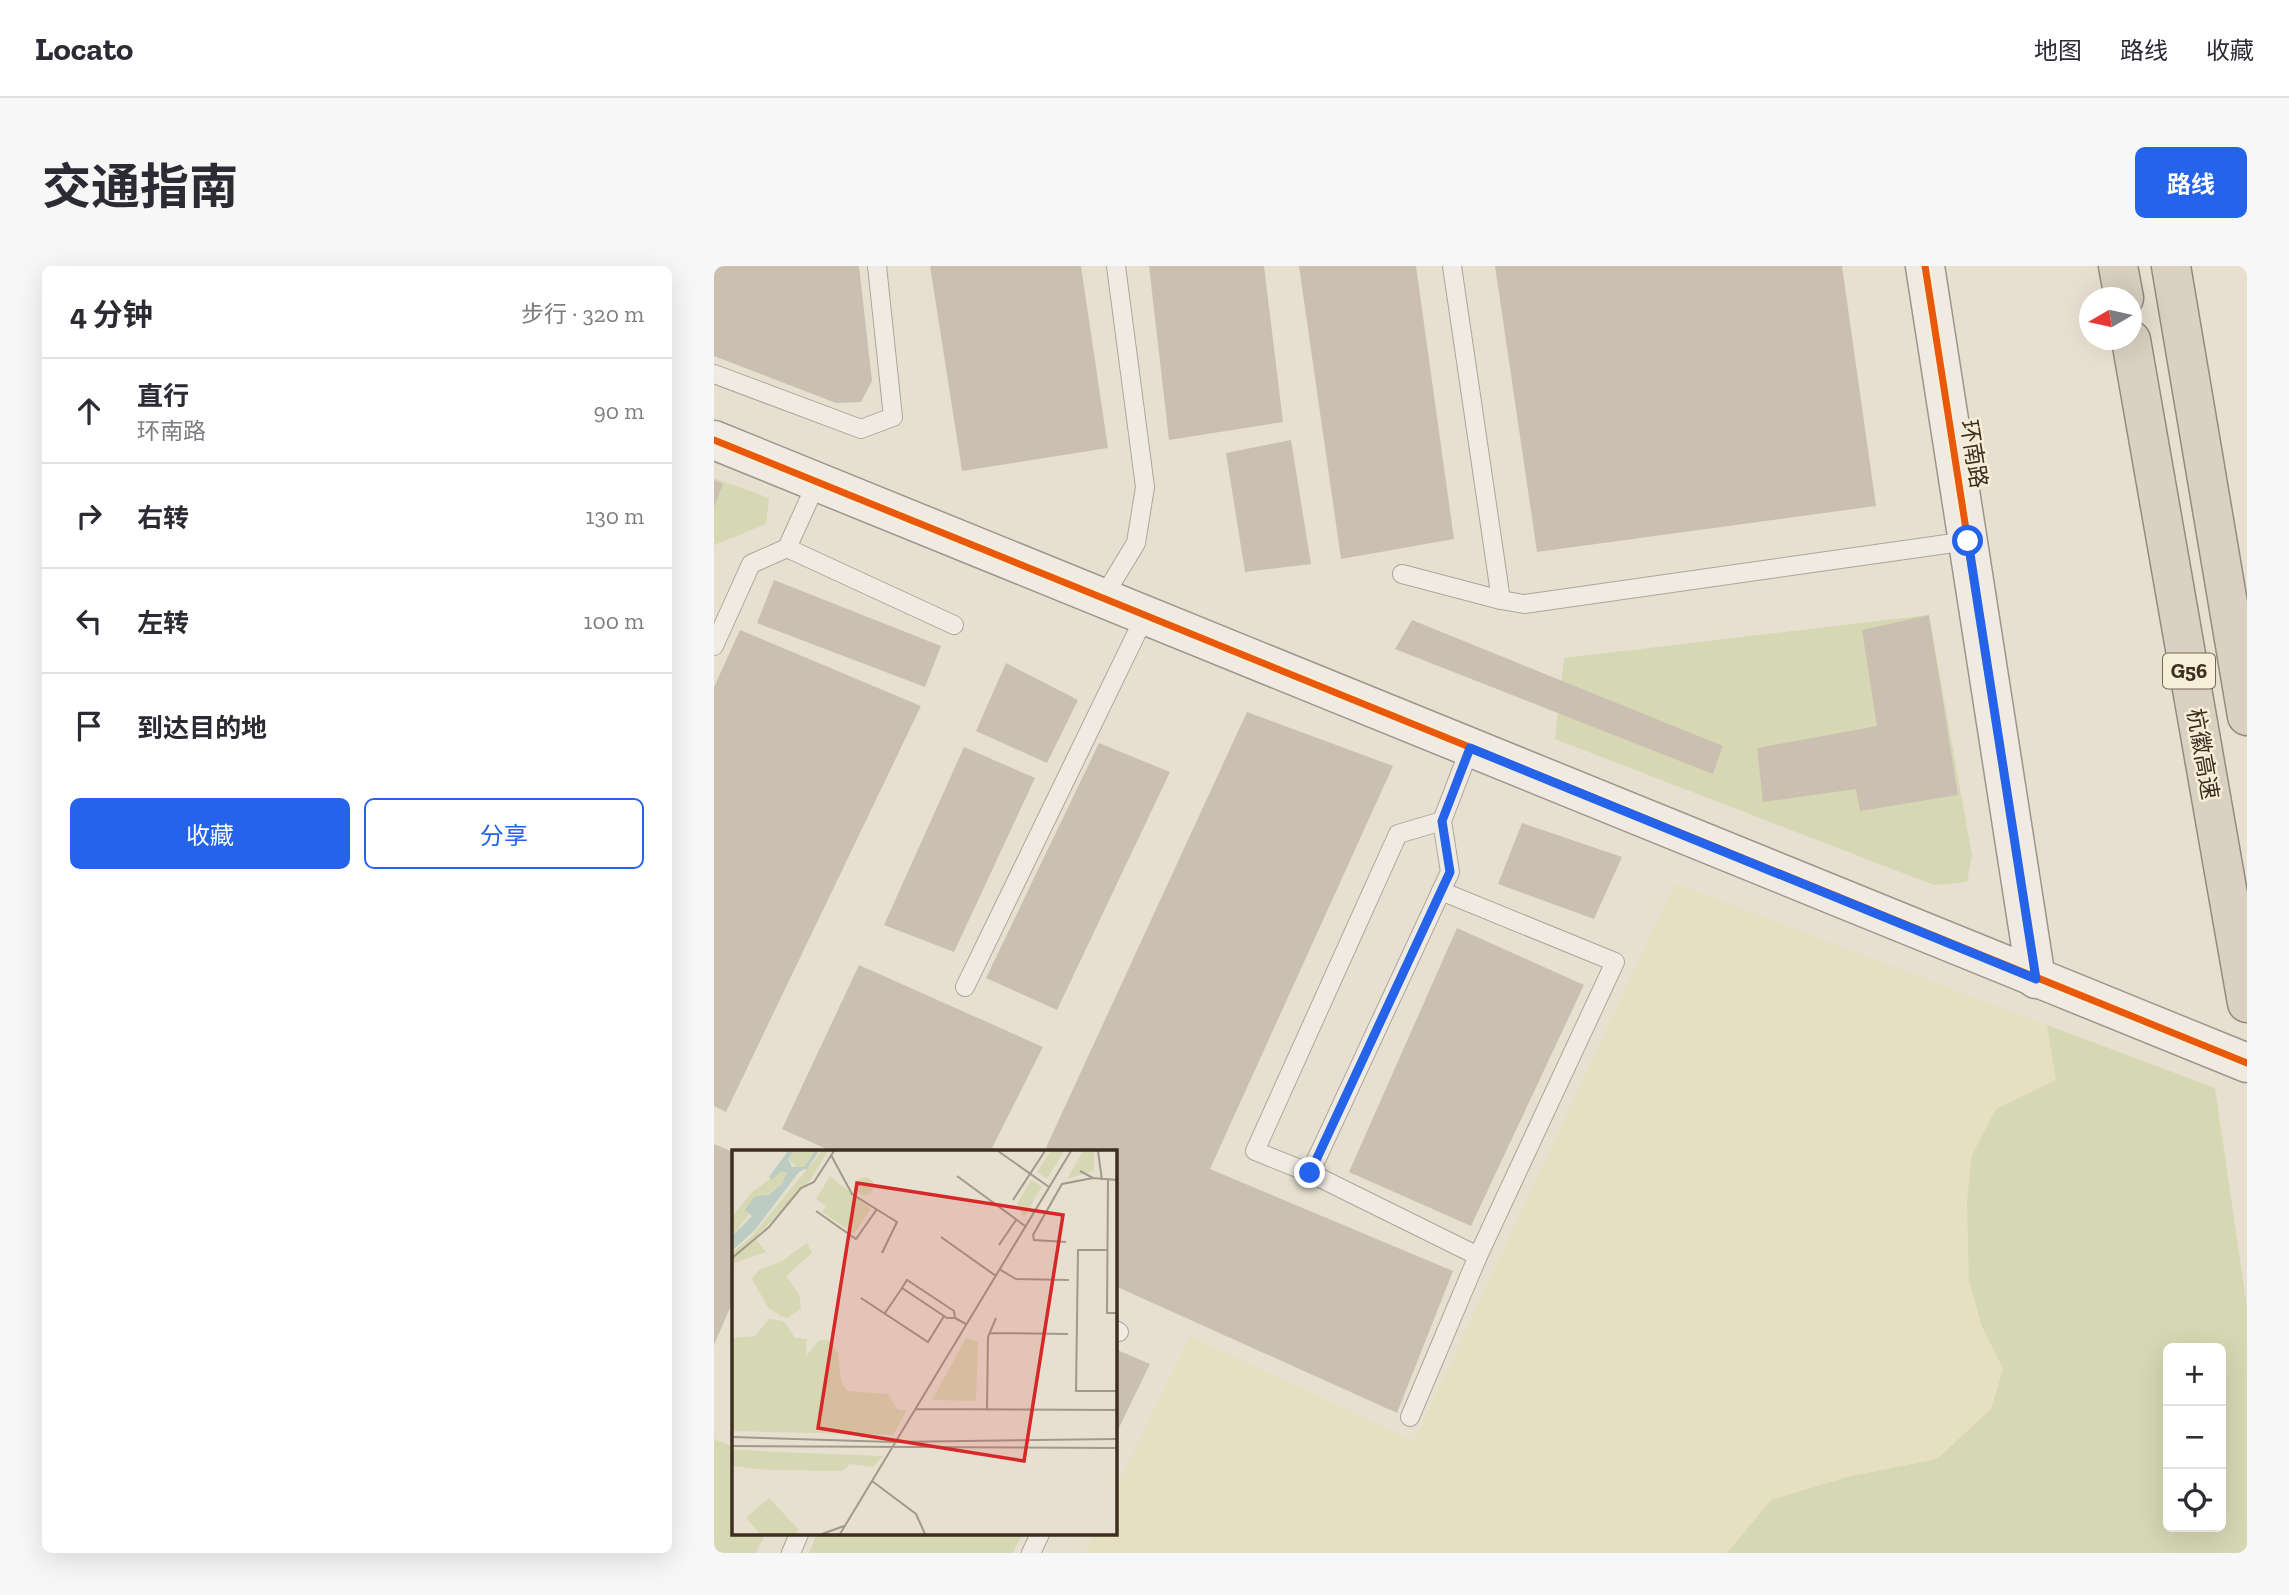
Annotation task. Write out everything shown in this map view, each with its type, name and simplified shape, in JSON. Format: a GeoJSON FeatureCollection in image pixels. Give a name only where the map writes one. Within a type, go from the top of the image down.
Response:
{"type":"FeatureCollection","features":[{"type":"Feature","properties":{"kind":"highway"},"geometry":{"type":"LineString","coordinates":[[2118,266],[2122,287]]}},
{"type":"Feature","properties":{"kind":"highway","name":"G56"},"geometry":{"type":"LineString","coordinates":[[2171,266],[2247,716]]}},
{"type":"Feature","properties":{"kind":"highway","name":"杭徽高速"},"geometry":{"type":"LineString","coordinates":[[2133,350],[2247,1003]]}},
{"type":"Feature","properties":{"kind":"street","name":"环南路"},"geometry":{"type":"LineString","coordinates":[[1925,266],[2036,979]]}},
{"type":"Feature","properties":{"kind":"street"},"geometry":{"type":"LineString","coordinates":[[714,440],[2247,1063]]}},
{"type":"Feature","properties":{"kind":"lane"},"geometry":{"type":"LineString","coordinates":[[714,374],[861,429],[893,417],[877,266]]}},
{"type":"Feature","properties":{"kind":"lane"},"geometry":{"type":"LineString","coordinates":[[1102,599],[1136,543],[1145,487],[1116,266]]}},
{"type":"Feature","properties":{"kind":"lane"},"geometry":{"type":"LineString","coordinates":[[1452,266],[1501,600]]}},
{"type":"Feature","properties":{"kind":"lane"},"geometry":{"type":"LineString","coordinates":[[714,646],[751,564],[787,548],[817,482]]}},
{"type":"Feature","properties":{"kind":"lane"},"geometry":{"type":"LineString","coordinates":[[1402,574],[1524,604],[1968,541]]}},
{"type":"Feature","properties":{"kind":"lane"},"geometry":{"type":"LineString","coordinates":[[787,548],[954,625]]}},
{"type":"Feature","properties":{"kind":"lane"},"geometry":{"type":"LineString","coordinates":[[965,987],[1144,616]]}},
{"type":"Feature","properties":{"kind":"lane"},"geometry":{"type":"LineString","coordinates":[[1310,1173],[1450,872],[1442,821],[1470,748]]}},
{"type":"Feature","properties":{"kind":"lane"},"geometry":{"type":"LineString","coordinates":[[1442,821],[1398,834],[1255,1152],[1310,1173],[1478,1256]]}},
{"type":"Feature","properties":{"kind":"lane"},"geometry":{"type":"LineString","coordinates":[[1410,1417],[1478,1256],[1615,961],[1441,891]]}},
{"type":"Feature","properties":{"kind":"lane"},"geometry":{"type":"LineString","coordinates":[[791,1553],[798,1536]]}},
{"type":"Feature","properties":{"kind":"lane"},"geometry":{"type":"LineString","coordinates":[[1031,1553],[1039,1536]]}},
{"type":"Feature","properties":{"kind":"shaded area"},"geometry":{"type":"Polygon","coordinates":[[[1675,883],[2047,1025],[2056,1080],[1996,1109],[1982,1327],[2003,1369],[1991,1409],[1937,1459],[1847,1477],[1771,1500],[1727,1553],[1084,1553],[1092,1536],[1116,1536],[1116,1488],[1190,1336],[1414,1441],[1675,883]]]}},
{"type":"Feature","properties":{"kind":"green space"},"geometry":{"type":"Polygon","coordinates":[[[714,478],[769,498],[766,524],[714,545],[714,478]]]}},
{"type":"Feature","properties":{"kind":"green space"},"geometry":{"type":"Polygon","coordinates":[[[1929,615],[1972,855],[1967,882],[1934,885],[1555,739],[1564,658],[1929,615]]]}},
{"type":"Feature","properties":{"kind":"green space"},"geometry":{"type":"Polygon","coordinates":[[[2047,1025],[2215,1088],[2247,1308],[2247,1553],[1727,1553],[1771,1500],[1847,1477],[1937,1459],[1991,1409],[2003,1369],[1982,1327],[1969,1280],[1967,1202],[1972,1155],[1996,1109],[2056,1080],[2047,1025]]]}},
{"type":"Feature","properties":{"kind":"green space"},"geometry":{"type":"Polygon","coordinates":[[[714,1439],[732,1447],[732,1536],[764,1536],[756,1553],[714,1553],[714,1439]]]}},
{"type":"Feature","properties":{"kind":"green space"},"geometry":{"type":"Polygon","coordinates":[[[816,1536],[1021,1536],[1013,1553],[809,1553],[816,1536]]]}},
{"type":"Feature","properties":{"kind":"building"},"geometry":{"type":"Polygon","coordinates":[[[714,266],[859,266],[872,381],[861,402],[836,403],[714,356],[714,266]]]}},
{"type":"Feature","properties":{"kind":"building"},"geometry":{"type":"Polygon","coordinates":[[[930,266],[1081,266],[1108,448],[962,471],[930,266]]]}},
{"type":"Feature","properties":{"kind":"building"},"geometry":{"type":"Polygon","coordinates":[[[1149,266],[1264,266],[1283,422],[1169,440],[1149,266]]]}},
{"type":"Feature","properties":{"kind":"building"},"geometry":{"type":"Polygon","coordinates":[[[1299,266],[1416,266],[1454,539],[1341,559],[1299,266]]]}},
{"type":"Feature","properties":{"kind":"building"},"geometry":{"type":"Polygon","coordinates":[[[1495,266],[1842,266],[1876,506],[1537,552],[1495,266]]]}},
{"type":"Feature","properties":{"kind":"building"},"geometry":{"type":"Polygon","coordinates":[[[1291,440],[1311,564],[1245,572],[1226,453],[1291,440]]]}},
{"type":"Feature","properties":{"kind":"building"},"geometry":{"type":"Polygon","coordinates":[[[714,480],[723,484],[714,507],[714,480]]]}},
{"type":"Feature","properties":{"kind":"building"},"geometry":{"type":"Polygon","coordinates":[[[774,580],[941,646],[925,687],[757,623],[774,580]]]}},
{"type":"Feature","properties":{"kind":"building"},"geometry":{"type":"Polygon","coordinates":[[[1929,615],[1958,795],[1860,811],[1856,789],[1763,802],[1757,748],[1877,726],[1862,630],[1929,615]]]}},
{"type":"Feature","properties":{"kind":"building"},"geometry":{"type":"Polygon","coordinates":[[[1412,620],[1723,746],[1713,774],[1395,649],[1412,620]]]}},
{"type":"Feature","properties":{"kind":"building"},"geometry":{"type":"Polygon","coordinates":[[[740,630],[921,706],[726,1112],[714,1106],[714,687],[740,630]]]}},
{"type":"Feature","properties":{"kind":"building"},"geometry":{"type":"Polygon","coordinates":[[[1006,663],[1078,700],[1047,763],[976,731],[1006,663]]]}},
{"type":"Feature","properties":{"kind":"building"},"geometry":{"type":"Polygon","coordinates":[[[1247,712],[1393,766],[1210,1169],[1453,1271],[1397,1413],[1116,1286],[1116,1150],[1045,1150],[1247,712]]]}},
{"type":"Feature","properties":{"kind":"building"},"geometry":{"type":"Polygon","coordinates":[[[1099,743],[1170,772],[1057,1010],[986,978],[1099,743]]]}},
{"type":"Feature","properties":{"kind":"building"},"geometry":{"type":"Polygon","coordinates":[[[964,747],[1035,778],[954,952],[884,925],[964,747]]]}},
{"type":"Feature","properties":{"kind":"building"},"geometry":{"type":"Polygon","coordinates":[[[1522,823],[1622,857],[1594,919],[1498,884],[1522,823]]]}},
{"type":"Feature","properties":{"kind":"building"},"geometry":{"type":"Polygon","coordinates":[[[1457,928],[1584,985],[1471,1226],[1349,1172],[1457,928]]]}},
{"type":"Feature","properties":{"kind":"building"},"geometry":{"type":"Polygon","coordinates":[[[859,965],[1043,1047],[991,1150],[829,1150],[782,1129],[859,965]]]}},
{"type":"Feature","properties":{"kind":"building"},"geometry":{"type":"Polygon","coordinates":[[[714,1144],[732,1152],[732,1303],[714,1345],[714,1144]]]}},
{"type":"Feature","properties":{"kind":"building"},"geometry":{"type":"Polygon","coordinates":[[[1116,1349],[1150,1364],[1116,1434],[1116,1349]]]}},
{"type":"Feature","properties":{"kind":"cycle path"},"geometry":{"type":"LineString","coordinates":[[1925,266],[2036,979]]}},
{"type":"Feature","properties":{"kind":"cycle path"},"geometry":{"type":"LineString","coordinates":[[714,440],[2247,1063]]}},
{"type":"Feature","properties":{"kind":"route"},"geometry":{"type":"LineString","coordinates":[[1310,1173],[1450,872],[1442,821],[1470,748],[2036,979],[1968,541]]}}]}
